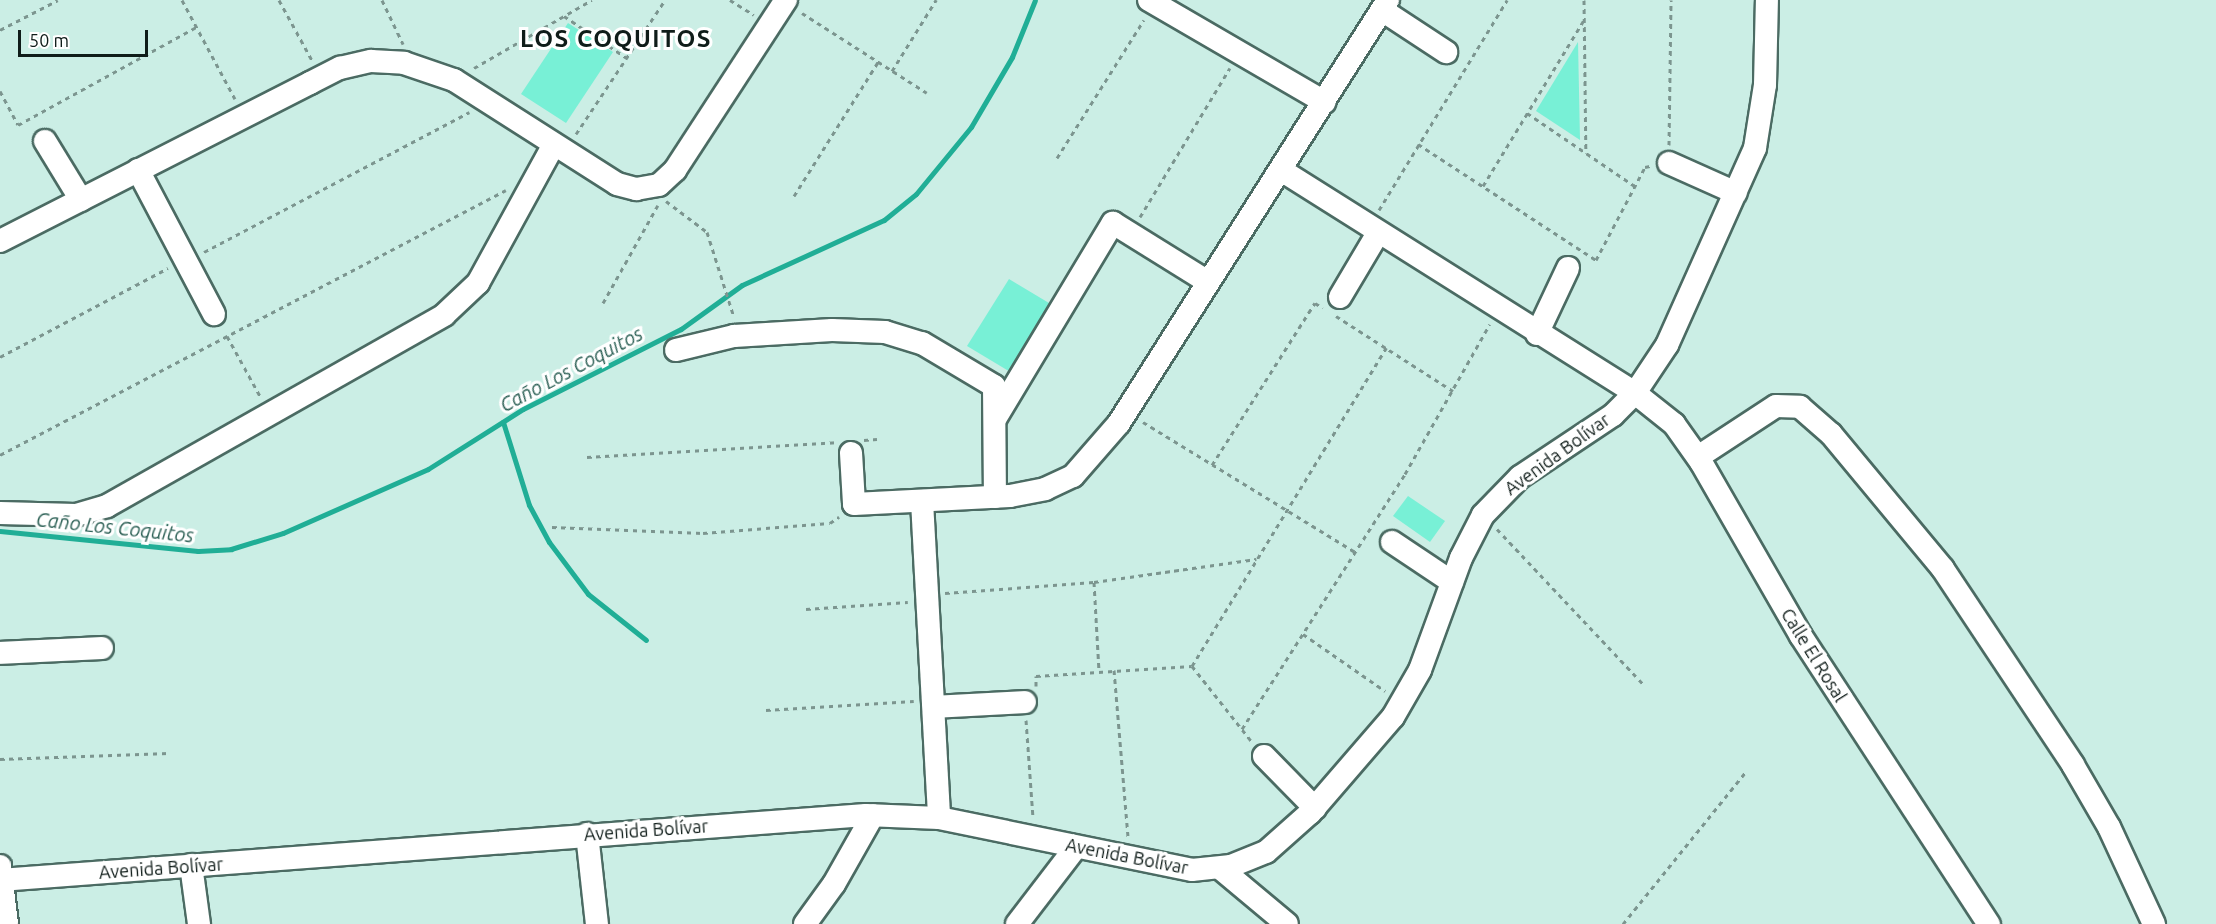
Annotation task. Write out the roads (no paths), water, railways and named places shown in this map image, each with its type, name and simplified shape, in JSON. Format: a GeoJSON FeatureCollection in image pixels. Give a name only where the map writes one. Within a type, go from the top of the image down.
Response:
{"type":"FeatureCollection","features":[{"type":"Feature","properties":{"kind":"street","name":"Avenida Bolívar"},"geometry":{"type":"LineString","coordinates":[[0,875],[191,865],[587,834],[873,815],[939,818],[1192,870],[1220,868],[1266,852],[1315,808],[1368,749],[1402,702],[1420,670],[1452,582],[1483,515],[1520,477],[1584,437],[1635,393],[1667,345],[1755,148],[1762,119],[1767,0]]}},
{"type":"Feature","properties":{"kind":"street"},"geometry":{"type":"LineString","coordinates":[[0,241],[321,77],[371,61],[404,63],[454,80],[626,188],[659,185],[675,170],[786,1]]}},
{"type":"Feature","properties":{"kind":"street"},"geometry":{"type":"LineString","coordinates":[[1152,2],[1324,102]]}},
{"type":"Feature","properties":{"kind":"street"},"geometry":{"type":"LineString","coordinates":[[850,445],[854,504],[995,497],[1045,489],[1073,476],[1126,411],[1385,5],[1446,52]]}},
{"type":"Feature","properties":{"kind":"street"},"geometry":{"type":"LineString","coordinates":[[45,141],[81,200]]}},
{"type":"Feature","properties":{"kind":"street"},"geometry":{"type":"LineString","coordinates":[[0,513],[91,512],[401,342],[461,301],[478,283],[526,195],[559,147]]}},
{"type":"Feature","properties":{"kind":"street"},"geometry":{"type":"LineString","coordinates":[[1669,163],[1736,193]]}},
{"type":"Feature","properties":{"kind":"street"},"geometry":{"type":"LineString","coordinates":[[138,170],[214,314]]}},
{"type":"Feature","properties":{"kind":"street","name":"Calle El Rosal"},"geometry":{"type":"LineString","coordinates":[[1281,170],[1498,310],[1635,393],[1674,424],[1698,457],[1801,636],[1989,924]]}},
{"type":"Feature","properties":{"kind":"street"},"geometry":{"type":"LineString","coordinates":[[995,421],[1113,223],[1208,282]]}},
{"type":"Feature","properties":{"kind":"street"},"geometry":{"type":"LineString","coordinates":[[1340,297],[1374,230]]}},
{"type":"Feature","properties":{"kind":"street"},"geometry":{"type":"LineString","coordinates":[[1538,334],[1568,268]]}},
{"type":"Feature","properties":{"kind":"street"},"geometry":{"type":"LineString","coordinates":[[676,350],[734,336],[832,330],[899,335],[922,343],[994,386],[995,497]]}},
{"type":"Feature","properties":{"kind":"street"},"geometry":{"type":"LineString","coordinates":[[1698,457],[1776,406],[1800,406],[1825,428],[1943,569],[2073,765],[2109,827],[2154,924]]}},
{"type":"Feature","properties":{"kind":"street"},"geometry":{"type":"LineString","coordinates":[[922,501],[939,818]]}},
{"type":"Feature","properties":{"kind":"street"},"geometry":{"type":"LineString","coordinates":[[1392,542],[1452,582]]}},
{"type":"Feature","properties":{"kind":"street"},"geometry":{"type":"LineString","coordinates":[[0,653],[102,648]]}},
{"type":"Feature","properties":{"kind":"street"},"geometry":{"type":"LineString","coordinates":[[934,703],[1025,702]]}},
{"type":"Feature","properties":{"kind":"street"},"geometry":{"type":"LineString","coordinates":[[1264,756],[1315,808]]}},
{"type":"Feature","properties":{"kind":"street"},"geometry":{"type":"LineString","coordinates":[[805,924],[834,884],[873,815]]}},
{"type":"Feature","properties":{"kind":"street"},"geometry":{"type":"LineString","coordinates":[[587,834],[597,924]]}},
{"type":"Feature","properties":{"kind":"street"},"geometry":{"type":"LineString","coordinates":[[1017,924],[1076,847]]}},
{"type":"Feature","properties":{"kind":"street"},"geometry":{"type":"LineString","coordinates":[[191,865],[199,924]]}},
{"type":"Feature","properties":{"kind":"street"},"geometry":{"type":"LineString","coordinates":[[1220,868],[1287,924]]}},
{"type":"Feature","properties":{"kind":"street"},"geometry":{"type":"LineString","coordinates":[[0,875],[7,924]]}},
{"type":"Feature","properties":{"kind":"waterway","name":"Caño Los Coquitos"},"geometry":{"type":"LineString","coordinates":[[0,531],[198,551],[231,549],[283,533],[428,469],[523,409],[681,329],[742,285],[884,220],[916,194],[971,127],[1012,57],[1035,0]]}},
{"type":"Feature","properties":{"kind":"waterway"},"geometry":{"type":"LineString","coordinates":[[503,422],[529,505],[549,542],[588,594],[646,640]]}},
{"type":"Feature","properties":{"kind":"district","name":"LOS COQUITOS"},"geometry":{"type":"Point","coordinates":[616,39]}}]}
